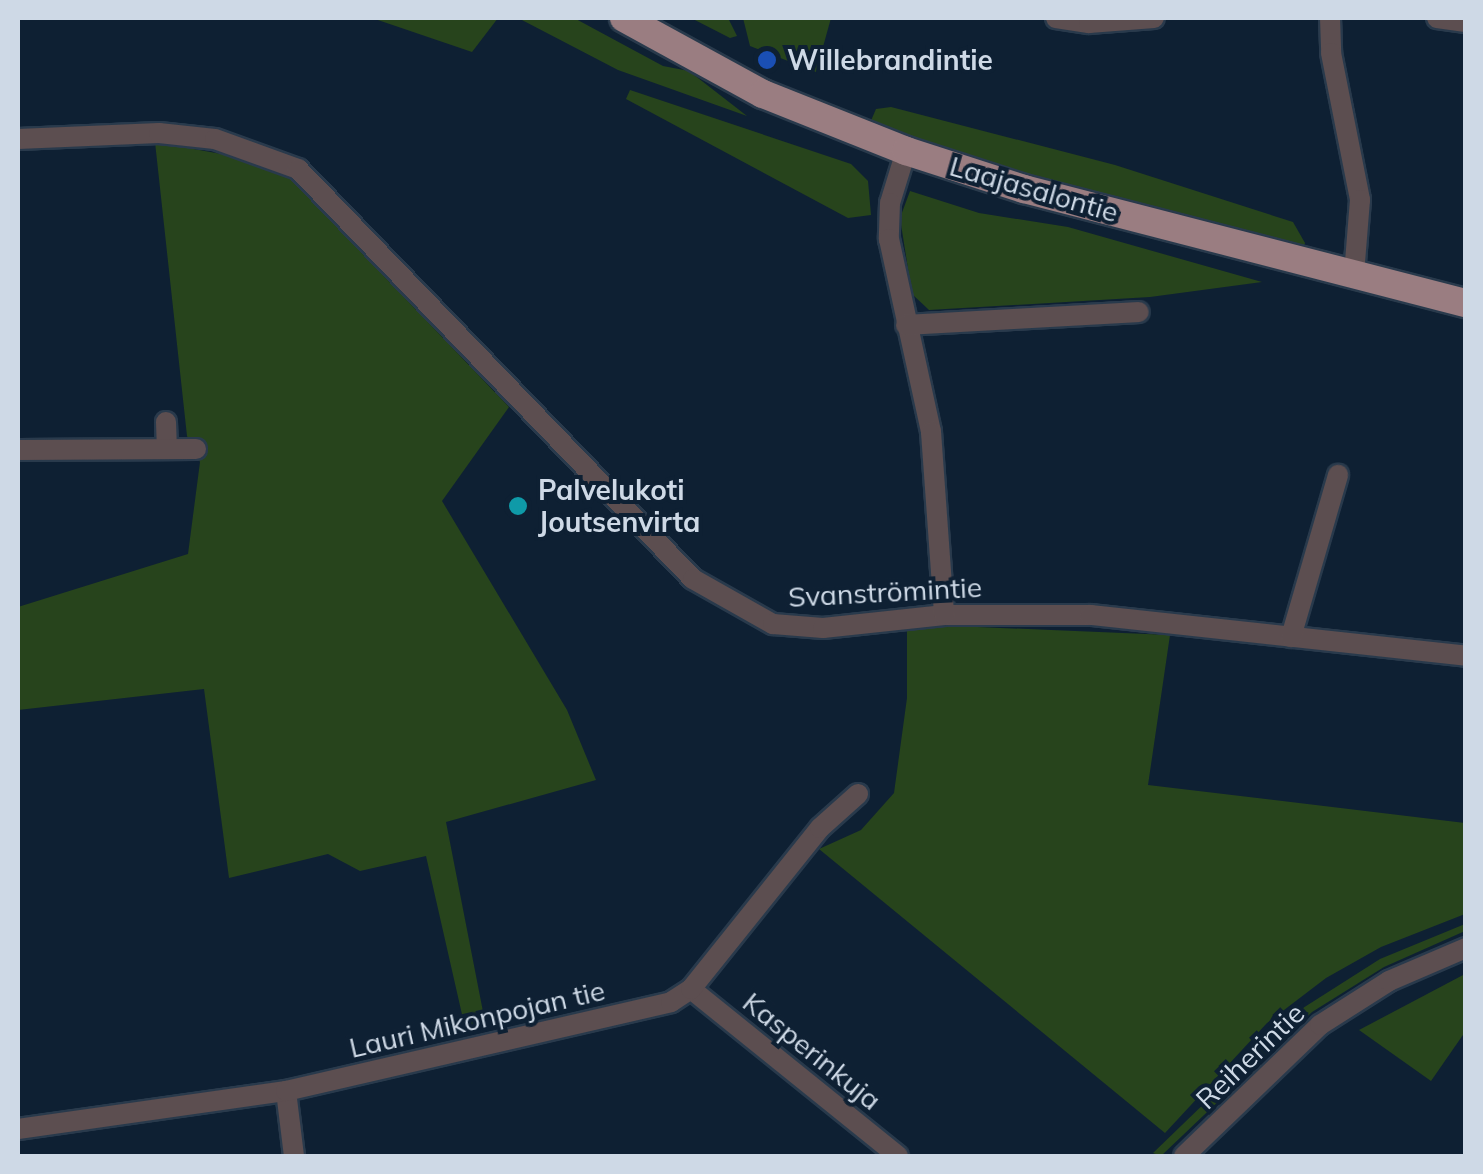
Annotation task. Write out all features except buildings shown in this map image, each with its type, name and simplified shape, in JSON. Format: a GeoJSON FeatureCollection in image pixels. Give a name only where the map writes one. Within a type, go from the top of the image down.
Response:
{"type":"FeatureCollection","features":[{"type":"Feature","properties":{"kind":"main road","name":"Laajasalontie"},"geometry":{"type":"LineString","coordinates":[[624,18],[763,94],[906,151],[1024,189],[1466,304]]}},
{"type":"Feature","properties":{"kind":"street"},"geometry":{"type":"LineString","coordinates":[[1056,18],[1088,23],[1154,18]]}},
{"type":"Feature","properties":{"kind":"street"},"geometry":{"type":"LineString","coordinates":[[1330,18],[1330,53],[1360,200],[1354,274]]}},
{"type":"Feature","properties":{"kind":"street"},"geometry":{"type":"LineString","coordinates":[[1436,18],[1466,22]]}},
{"type":"Feature","properties":{"kind":"street","name":"Svanströmintie"},"geometry":{"type":"LineString","coordinates":[[18,140],[160,134],[215,139],[298,169],[712,594],[788,628],[944,615],[1091,615],[1466,656]]}},
{"type":"Feature","properties":{"kind":"street"},"geometry":{"type":"LineString","coordinates":[[906,151],[888,224],[931,432],[944,615]]}},
{"type":"Feature","properties":{"kind":"street"},"geometry":{"type":"LineString","coordinates":[[906,324],[1139,312]]}},
{"type":"Feature","properties":{"kind":"street"},"geometry":{"type":"LineString","coordinates":[[166,422],[167,446]]}},
{"type":"Feature","properties":{"kind":"street"},"geometry":{"type":"LineString","coordinates":[[18,450],[167,446],[196,449]]}},
{"type":"Feature","properties":{"kind":"street"},"geometry":{"type":"LineString","coordinates":[[1291,637],[1338,475]]}},
{"type":"Feature","properties":{"kind":"street","name":"Lauri Mikonpojan tie"},"geometry":{"type":"LineString","coordinates":[[18,1129],[286,1091],[671,1002],[690,988],[820,828],[858,794]]}},
{"type":"Feature","properties":{"kind":"street","name":"Reiherintie"},"geometry":{"type":"LineString","coordinates":[[1184,1156],[1320,1024],[1389,981],[1466,948]]}},
{"type":"Feature","properties":{"kind":"street","name":"Kasperinkuja"},"geometry":{"type":"LineString","coordinates":[[690,988],[898,1156]]}},
{"type":"Feature","properties":{"kind":"street"},"geometry":{"type":"LineString","coordinates":[[286,1091],[294,1156]]}},
{"type":"Feature","properties":{"kind":"green space"},"geometry":{"type":"Polygon","coordinates":[[[372,18],[498,18],[472,52],[372,18]]]}},
{"type":"Feature","properties":{"kind":"green space"},"geometry":{"type":"Polygon","coordinates":[[[574,18],[663,66],[689,71],[747,116],[618,70],[520,19],[574,18]]]}},
{"type":"Feature","properties":{"kind":"green space"},"geometry":{"type":"Polygon","coordinates":[[[691,18],[728,18],[737,36],[730,38],[691,18]]]}},
{"type":"Feature","properties":{"kind":"green space"},"geometry":{"type":"Polygon","coordinates":[[[743,18],[831,18],[816,72],[750,46],[743,18]]]}},
{"type":"Feature","properties":{"kind":"green space"},"geometry":{"type":"Polygon","coordinates":[[[630,90],[851,164],[868,181],[871,215],[848,218],[626,99],[630,90]]]}},
{"type":"Feature","properties":{"kind":"green space"},"geometry":{"type":"Polygon","coordinates":[[[891,107],[1115,165],[1293,222],[1305,243],[1303,249],[991,166],[870,123],[876,109],[891,107]]]}},
{"type":"Feature","properties":{"kind":"green space"},"geometry":{"type":"Polygon","coordinates":[[[155,142],[249,159],[291,179],[509,407],[442,501],[567,710],[596,780],[446,822],[486,1027],[466,1032],[426,856],[360,871],[328,854],[229,878],[204,689],[18,710],[18,607],[188,554],[200,462],[187,436],[155,142]]]}},
{"type":"Feature","properties":{"kind":"green space"},"geometry":{"type":"Polygon","coordinates":[[[910,191],[979,213],[1068,227],[1262,282],[1150,297],[929,310],[912,294],[900,218],[910,191]]]}},
{"type":"Feature","properties":{"kind":"green space"},"geometry":{"type":"Polygon","coordinates":[[[907,624],[1170,635],[1148,785],[1465,823],[1465,914],[1381,947],[1326,978],[1267,1023],[1165,1133],[819,849],[861,830],[894,793],[907,698],[907,624]]]}},
{"type":"Feature","properties":{"kind":"green space"},"geometry":{"type":"Polygon","coordinates":[[[1465,924],[1465,931],[1384,967],[1312,1012],[1161,1156],[1153,1153],[1303,1008],[1380,959],[1465,924]]]}},
{"type":"Feature","properties":{"kind":"green space"},"geometry":{"type":"Polygon","coordinates":[[[1465,974],[1465,1032],[1431,1081],[1359,1030],[1465,974]]]}},
{"type":"Feature","properties":{"kind":"place","name":"Willebrandintie"},"geometry":{"type":"Point","coordinates":[767,60]}},
{"type":"Feature","properties":{"kind":"place","name":"Palvelukoti Joutsenvirta"},"geometry":{"type":"Point","coordinates":[518,506]}}]}
